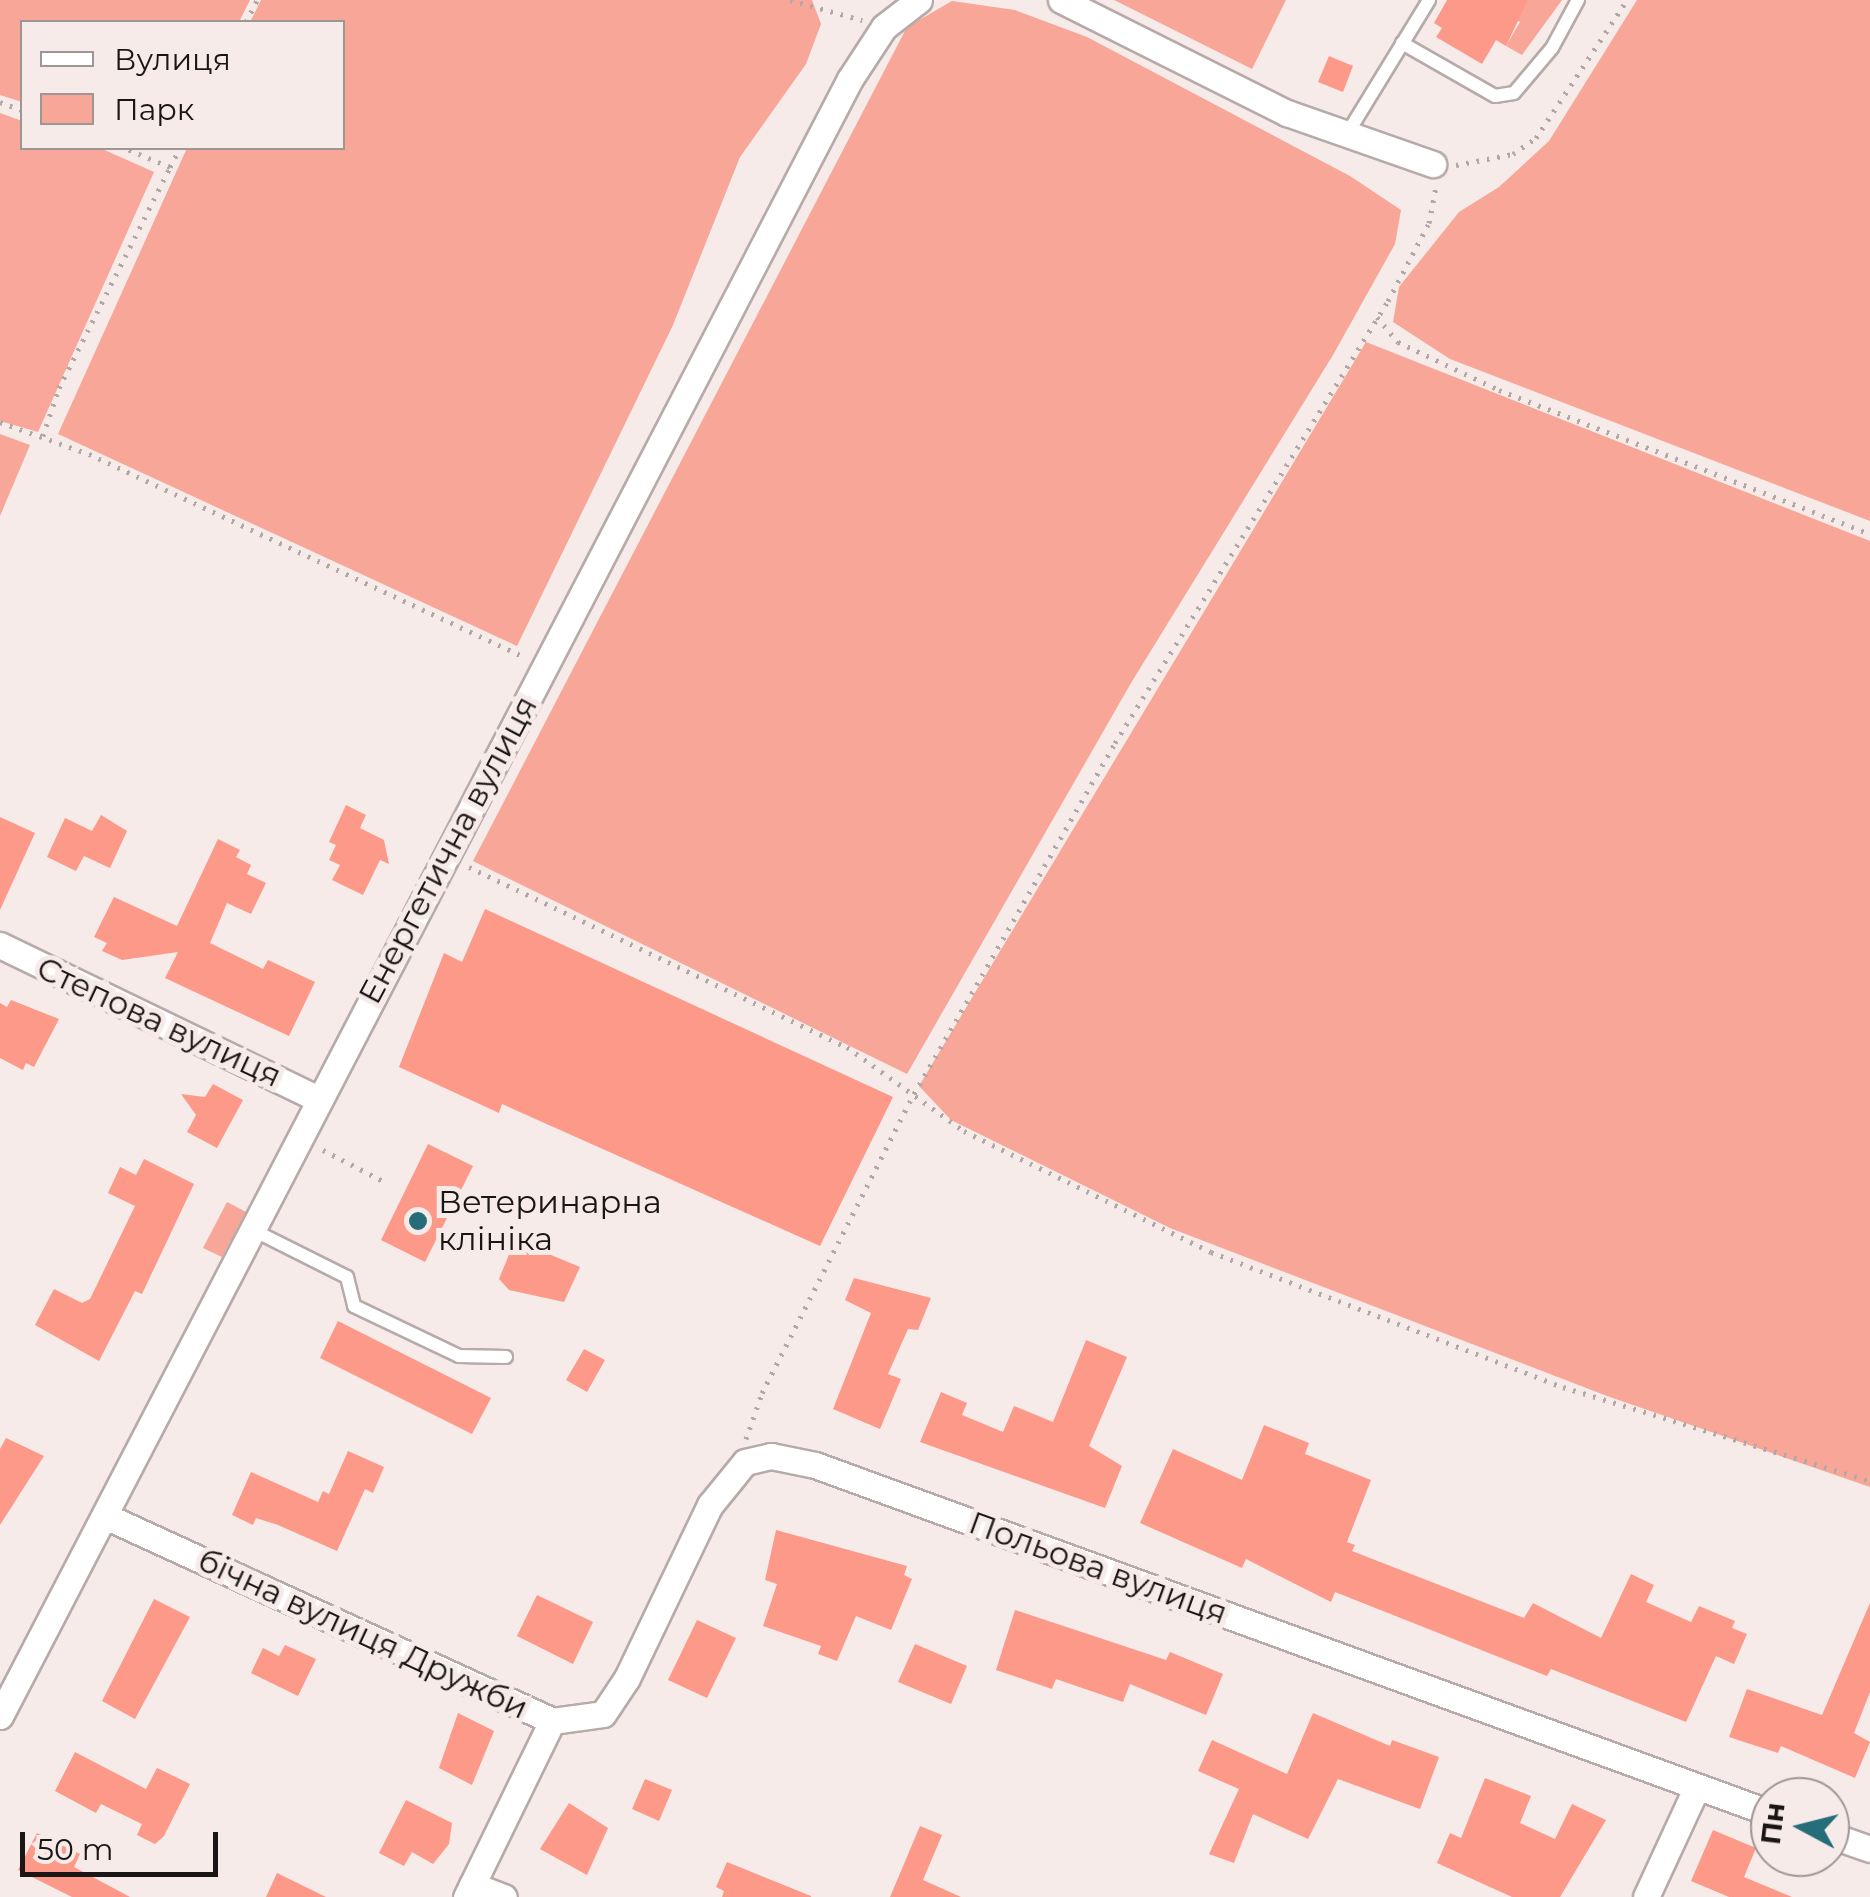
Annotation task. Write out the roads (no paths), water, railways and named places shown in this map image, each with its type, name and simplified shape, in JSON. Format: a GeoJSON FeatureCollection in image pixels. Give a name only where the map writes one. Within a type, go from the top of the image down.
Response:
{"type":"FeatureCollection","features":[{"type":"Feature","properties":{"kind":"street","name":"Енергетична вулиця"},"geometry":{"type":"LineString","coordinates":[[0,1716],[317,1098],[884,26],[919,0]]}},
{"type":"Feature","properties":{"kind":"street"},"geometry":{"type":"LineString","coordinates":[[1061,0],[1287,113],[1433,164]]}},
{"type":"Feature","properties":{"kind":"street","name":"Степова вулиця"},"geometry":{"type":"LineString","coordinates":[[0,945],[317,1098]]}},
{"type":"Feature","properties":{"kind":"street","name":"Польова вулиця"},"geometry":{"type":"LineString","coordinates":[[552,1720],[602,1714],[627,1678],[710,1504],[745,1462],[771,1456],[815,1465],[1635,1760],[1695,1791],[1750,1807]]}},
{"type":"Feature","properties":{"kind":"street","name":"бічна вулиця Дружби"},"geometry":{"type":"LineString","coordinates":[[105,1516],[552,1720],[469,1891]]}},
{"type":"Feature","properties":{"kind":"street"},"geometry":{"type":"LineString","coordinates":[[1646,1897],[1695,1791]]}},
{"type":"Feature","properties":{"kind":"street"},"geometry":{"type":"LineString","coordinates":[[469,1891],[504,1897]]}},
{"type":"Feature","properties":{"kind":"lane"},"geometry":{"type":"LineString","coordinates":[[1347,134],[1430,0]]}},
{"type":"Feature","properties":{"kind":"lane"},"geometry":{"type":"LineString","coordinates":[[1402,43],[1496,96],[1514,93],[1552,48],[1578,0]]}},
{"type":"Feature","properties":{"kind":"lane"},"geometry":{"type":"LineString","coordinates":[[251,1229],[348,1276],[354,1306],[459,1356],[506,1357]]}},
{"type":"Feature","properties":{"kind":"place","name":"Ветеринарна клініка"},"geometry":{"type":"Point","coordinates":[418,1221]}}]}
